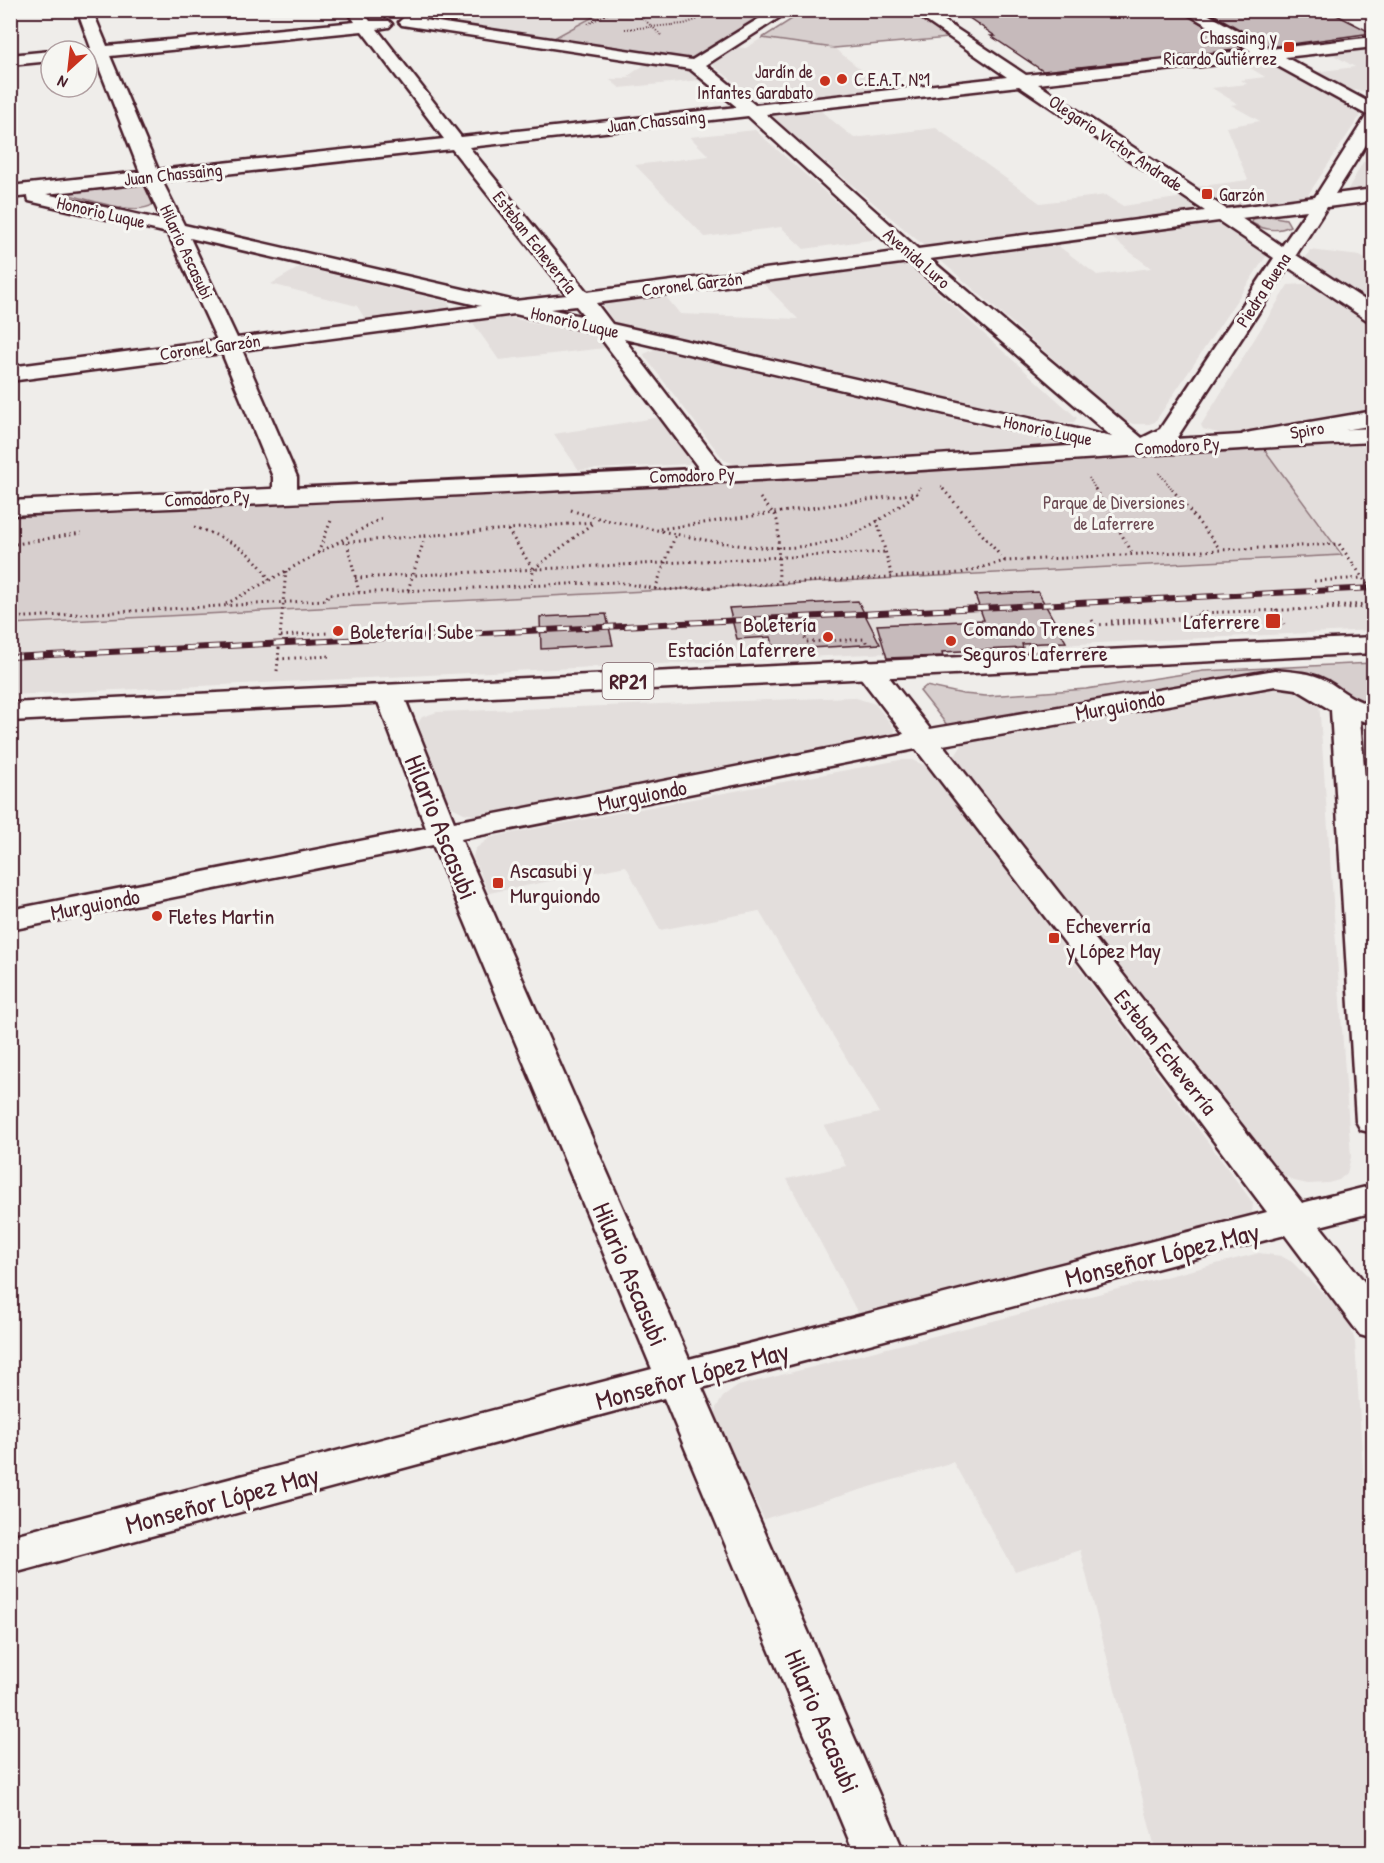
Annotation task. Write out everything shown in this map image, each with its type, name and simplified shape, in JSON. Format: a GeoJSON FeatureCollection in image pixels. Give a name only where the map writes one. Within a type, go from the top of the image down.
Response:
{"type":"FeatureCollection","features":[{"type":"Feature","properties":{"kind":"street","name":"Hilario Ascasubi"},"geometry":{"type":"LineString","coordinates":[[84,10],[91,39]]}},
{"type":"Feature","properties":{"kind":"street"},"geometry":{"type":"LineString","coordinates":[[407,22],[432,10]]}},
{"type":"Feature","properties":{"kind":"street"},"geometry":{"type":"LineString","coordinates":[[99,51],[360,18],[407,22],[695,65],[784,10]]}},
{"type":"Feature","properties":{"kind":"street","name":"Olegario Victor Andrade"},"geometry":{"type":"LineString","coordinates":[[917,10],[1374,316]]}},
{"type":"Feature","properties":{"kind":"street"},"geometry":{"type":"LineString","coordinates":[[1188,10],[1374,112]]}},
{"type":"Feature","properties":{"kind":"street","name":"Esteban Echeverría"},"geometry":{"type":"LineString","coordinates":[[360,18],[606,330],[716,474]]}},
{"type":"Feature","properties":{"kind":"street","name":"Juan Chassaing"},"geometry":{"type":"LineString","coordinates":[[12,192],[1374,42]]}},
{"type":"Feature","properties":{"kind":"street"},"geometry":{"type":"LineString","coordinates":[[10,60],[39,57]]}},
{"type":"Feature","properties":{"kind":"street","name":"Hilario Ascasubi"},"geometry":{"type":"LineString","coordinates":[[99,63],[229,344],[285,477],[285,494]]}},
{"type":"Feature","properties":{"kind":"street","name":"Avenida Luro"},"geometry":{"type":"LineString","coordinates":[[695,65],[751,110],[913,255],[1140,449]]}},
{"type":"Feature","properties":{"kind":"street","name":"Piedra Buena"},"geometry":{"type":"LineString","coordinates":[[1140,449],[1168,434],[1321,202],[1374,117]]}},
{"type":"Feature","properties":{"kind":"street","name":"Honorio Luque"},"geometry":{"type":"LineString","coordinates":[[12,192],[606,330],[1067,435],[1140,449]]}},
{"type":"Feature","properties":{"kind":"street","name":"Coronel Garzón"},"geometry":{"type":"LineString","coordinates":[[10,374],[1374,195]]}},
{"type":"Feature","properties":{"kind":"street","name":"Spiro"},"geometry":{"type":"LineString","coordinates":[[1241,441],[1374,418]]}},
{"type":"Feature","properties":{"kind":"street","name":"Comodoro Py"},"geometry":{"type":"LineString","coordinates":[[10,508],[716,474],[1075,454],[1241,441],[1374,435]]}},
{"type":"Feature","properties":{"kind":"street","name":"RP21"},"geometry":{"type":"LineString","coordinates":[[10,712],[1374,645]]}},
{"type":"Feature","properties":{"kind":"street","name":"Esteban Echeverría"},"geometry":{"type":"LineString","coordinates":[[868,669],[925,739],[1374,1324]]}},
{"type":"Feature","properties":{"kind":"street","name":"Murguiondo"},"geometry":{"type":"LineString","coordinates":[[10,920],[925,739],[1275,678],[1309,684],[1359,711]]}},
{"type":"Feature","properties":{"kind":"street","name":"Hilario Ascasubi"},"geometry":{"type":"LineString","coordinates":[[389,694],[444,835],[879,1852]]}},
{"type":"Feature","properties":{"kind":"street"},"geometry":{"type":"LineString","coordinates":[[1359,711],[1374,1120]]}},
{"type":"Feature","properties":{"kind":"street","name":"Monseñor López May"},"geometry":{"type":"LineString","coordinates":[[10,1555],[1374,1198]]}},
{"type":"Feature","properties":{"kind":"path"},"geometry":{"type":"LineString","coordinates":[[677,10],[766,22]]}},
{"type":"Feature","properties":{"kind":"path"},"geometry":{"type":"LineString","coordinates":[[620,29],[677,25],[710,15]]}},
{"type":"Feature","properties":{"kind":"path"},"geometry":{"type":"LineString","coordinates":[[1140,449],[1221,550]]}},
{"type":"Feature","properties":{"kind":"path"},"geometry":{"type":"LineString","coordinates":[[1075,454],[1133,554]]}},
{"type":"Feature","properties":{"kind":"path"},"geometry":{"type":"LineString","coordinates":[[936,480],[1005,561]]}},
{"type":"Feature","properties":{"kind":"path"},"geometry":{"type":"LineString","coordinates":[[564,507],[599,518],[676,534],[778,547],[834,541],[861,531],[918,493],[923,481]]}},
{"type":"Feature","properties":{"kind":"path"},"geometry":{"type":"LineString","coordinates":[[655,529],[918,493]]}},
{"type":"Feature","properties":{"kind":"path"},"geometry":{"type":"LineString","coordinates":[[759,497],[774,513],[778,523],[779,584]]}},
{"type":"Feature","properties":{"kind":"path"},"geometry":{"type":"LineString","coordinates":[[222,606],[368,527],[387,513]]}},
{"type":"Feature","properties":{"kind":"path"},"geometry":{"type":"LineString","coordinates":[[318,553],[332,516]]}},
{"type":"Feature","properties":{"kind":"path"},"geometry":{"type":"LineString","coordinates":[[533,569],[599,518]]}},
{"type":"Feature","properties":{"kind":"path"},"geometry":{"type":"LineString","coordinates":[[877,520],[892,577]]}},
{"type":"Feature","properties":{"kind":"path"},"geometry":{"type":"LineString","coordinates":[[336,543],[594,522]]}},
{"type":"Feature","properties":{"kind":"path"},"geometry":{"type":"LineString","coordinates":[[188,525],[235,544],[265,568],[269,580]]}},
{"type":"Feature","properties":{"kind":"path"},"geometry":{"type":"LineString","coordinates":[[508,530],[533,569],[532,584]]}},
{"type":"Feature","properties":{"kind":"path"},"geometry":{"type":"LineString","coordinates":[[10,545],[65,537],[85,531]]}},
{"type":"Feature","properties":{"kind":"path"},"geometry":{"type":"LineString","coordinates":[[655,589],[676,534]]}},
{"type":"Feature","properties":{"kind":"path"},"geometry":{"type":"LineString","coordinates":[[408,590],[425,537]]}},
{"type":"Feature","properties":{"kind":"path"},"geometry":{"type":"LineString","coordinates":[[347,543],[359,592]]}},
{"type":"Feature","properties":{"kind":"path"},"geometry":{"type":"LineString","coordinates":[[10,618],[325,600],[329,594],[359,592],[532,584],[617,582],[655,589],[779,584],[961,573],[1005,561],[1339,544],[1374,594]]}},
{"type":"Feature","properties":{"kind":"path"},"geometry":{"type":"LineString","coordinates":[[355,578],[886,552]]}},
{"type":"Feature","properties":{"kind":"path"},"geometry":{"type":"LineString","coordinates":[[274,699],[286,570]]}},
{"type":"Feature","properties":{"kind":"path"},"geometry":{"type":"LineString","coordinates":[[1314,581],[1363,578]]}},
{"type":"Feature","properties":{"kind":"path"},"geometry":{"type":"LineString","coordinates":[[1092,620],[1095,626],[1200,620],[1197,613],[1327,606],[1329,610],[1374,606]]}},
{"type":"Feature","properties":{"kind":"path"},"geometry":{"type":"LineString","coordinates":[[1111,621],[1199,617]]}},
{"type":"Feature","properties":{"kind":"path"},"geometry":{"type":"LineString","coordinates":[[281,636],[327,633]]}},
{"type":"Feature","properties":{"kind":"path"},"geometry":{"type":"LineString","coordinates":[[278,659],[330,656]]}},
{"type":"Feature","properties":{"kind":"shaded area"},"geometry":{"type":"Polygon","coordinates":[[[441,11],[604,11],[550,40],[424,20],[441,11]]]}},
{"type":"Feature","properties":{"kind":"shaded area"},"geometry":{"type":"Polygon","coordinates":[[[762,38],[834,48],[888,91],[774,105],[762,104],[710,63],[735,47],[746,48],[762,38]]]}},
{"type":"Feature","properties":{"kind":"shaded area"},"geometry":{"type":"Polygon","coordinates":[[[1373,47],[1372,91],[1347,90],[1314,72],[1355,67],[1326,51],[1373,47]]]}},
{"type":"Feature","properties":{"kind":"shaded area"},"geometry":{"type":"Polygon","coordinates":[[[1256,59],[1270,61],[1357,109],[1360,116],[1306,198],[1300,201],[1240,208],[1218,203],[1194,187],[1248,180],[1226,127],[1260,121],[1231,105],[1238,104],[1212,88],[1247,84],[1241,80],[1265,77],[1239,61],[1256,59]]]}},
{"type":"Feature","properties":{"kind":"shaded area"},"geometry":{"type":"Polygon","coordinates":[[[650,61],[687,67],[701,80],[620,88],[610,80],[633,77],[628,76],[650,61]]]}},
{"type":"Feature","properties":{"kind":"shaded area"},"geometry":{"type":"Polygon","coordinates":[[[817,108],[854,138],[936,128],[1040,203],[1106,195],[1123,206],[1184,197],[1200,210],[1196,213],[938,248],[923,245],[772,117],[777,112],[817,108]]]}},
{"type":"Feature","properties":{"kind":"shaded area"},"geometry":{"type":"Polygon","coordinates":[[[755,130],[878,239],[804,249],[781,227],[705,237],[635,165],[709,156],[690,137],[755,130]]]}},
{"type":"Feature","properties":{"kind":"shaded area"},"geometry":{"type":"Polygon","coordinates":[[[1363,162],[1373,163],[1373,192],[1346,193],[1363,162]]]}},
{"type":"Feature","properties":{"kind":"shaded area"},"geometry":{"type":"Polygon","coordinates":[[[1206,222],[1225,225],[1266,251],[1267,255],[1155,422],[1149,424],[1133,424],[1122,419],[940,260],[949,256],[1053,242],[1097,275],[1151,268],[1108,235],[1206,222]]]}},
{"type":"Feature","properties":{"kind":"shaded area"},"geometry":{"type":"Polygon","coordinates":[[[1310,250],[1360,256],[1373,262],[1373,307],[1304,261],[1310,250]]]}},
{"type":"Feature","properties":{"kind":"shaded area"},"geometry":{"type":"Polygon","coordinates":[[[889,263],[909,266],[1077,418],[1074,422],[1049,422],[621,324],[613,321],[604,307],[608,301],[663,293],[680,314],[798,319],[761,281],[889,263]]]}},
{"type":"Feature","properties":{"kind":"shaded area"},"geometry":{"type":"Polygon","coordinates":[[[300,267],[448,302],[452,308],[447,311],[367,322],[357,306],[271,284],[300,267]]]}},
{"type":"Feature","properties":{"kind":"shaded area"},"geometry":{"type":"Polygon","coordinates":[[[1304,284],[1321,288],[1373,324],[1373,413],[1253,433],[1221,434],[1203,429],[1201,425],[1288,285],[1304,284]]]}},
{"type":"Feature","properties":{"kind":"shaded area"},"geometry":{"type":"Polygon","coordinates":[[[501,316],[589,334],[597,337],[605,348],[499,360],[471,320],[501,316]]]}},
{"type":"Feature","properties":{"kind":"shaded area"},"geometry":{"type":"Polygon","coordinates":[[[655,349],[1054,443],[1053,446],[1038,449],[737,465],[724,460],[645,357],[644,354],[655,349]]]}},
{"type":"Feature","properties":{"kind":"shaded area"},"geometry":{"type":"Polygon","coordinates":[[[661,417],[691,457],[692,461],[688,464],[579,470],[554,434],[661,417]]]}},
{"type":"Feature","properties":{"kind":"shaded area"},"geometry":{"type":"Polygon","coordinates":[[[1373,445],[1373,630],[11,695],[11,624],[1341,555],[1264,449],[1373,445]]]}},
{"type":"Feature","properties":{"kind":"shaded area"},"geometry":{"type":"Polygon","coordinates":[[[1285,683],[1319,701],[1351,1157],[1347,1173],[1339,1180],[1328,1183],[1308,1184],[1294,1181],[1283,1175],[955,760],[964,742],[969,740],[1285,683]]]}},
{"type":"Feature","properties":{"kind":"shaded area"},"geometry":{"type":"Polygon","coordinates":[[[853,697],[875,704],[895,729],[894,736],[486,818],[464,813],[450,806],[418,723],[422,717],[437,712],[853,697]]]}},
{"type":"Feature","properties":{"kind":"shaded area"},"geometry":{"type":"Polygon","coordinates":[[[1373,733],[1373,818],[1365,740],[1373,733]]]}},
{"type":"Feature","properties":{"kind":"shaded area"},"geometry":{"type":"Polygon","coordinates":[[[900,760],[912,760],[931,768],[1253,1203],[1252,1214],[1245,1221],[861,1319],[787,1179],[846,1166],[824,1126],[879,1113],[759,911],[660,930],[626,866],[489,893],[473,857],[475,849],[491,837],[900,760]]]}},
{"type":"Feature","properties":{"kind":"shaded area"},"geometry":{"type":"Polygon","coordinates":[[[1259,1253],[1281,1256],[1292,1262],[1343,1313],[1355,1342],[1373,1628],[1373,1852],[1156,1852],[1080,1550],[1015,1571],[953,1462],[764,1519],[716,1421],[716,1408],[723,1397],[738,1386],[1259,1253]]]}},
{"type":"Feature","properties":{"kind":"green space"},"geometry":{"type":"Polygon","coordinates":[[[806,10],[858,13],[910,11],[949,38],[834,48],[762,38],[806,10]]]}},
{"type":"Feature","properties":{"kind":"green space"},"geometry":{"type":"Polygon","coordinates":[[[604,11],[775,11],[693,59],[684,60],[550,40],[604,11]]]}},
{"type":"Feature","properties":{"kind":"green space"},"geometry":{"type":"Polygon","coordinates":[[[134,182],[145,184],[153,204],[146,208],[125,208],[69,195],[72,190],[134,182]]]}},
{"type":"Feature","properties":{"kind":"green space"},"geometry":{"type":"Polygon","coordinates":[[[1269,216],[1286,219],[1290,226],[1271,229],[1252,223],[1253,219],[1269,216]]]}},
{"type":"Feature","properties":{"kind":"green space","name":"Parque de Diversiones de Laferrere"},"geometry":{"type":"Polygon","coordinates":[[[1264,449],[1342,555],[11,624],[11,517],[1264,449]]]}},
{"type":"Feature","properties":{"kind":"green space"},"geometry":{"type":"Polygon","coordinates":[[[1373,663],[1373,705],[1311,676],[1289,672],[953,727],[947,725],[920,691],[926,686],[963,694],[986,696],[1086,689],[1203,671],[1373,663]]]}},
{"type":"Feature","properties":{"kind":"building"},"geometry":{"type":"Polygon","coordinates":[[[962,10],[1179,10],[1244,49],[1043,71],[991,36],[995,36],[965,15],[969,15],[962,10]]]}},
{"type":"Feature","properties":{"kind":"building"},"geometry":{"type":"Polygon","coordinates":[[[1206,10],[1327,10],[1372,33],[1270,47],[1206,10]]]}},
{"type":"Feature","properties":{"kind":"building"},"geometry":{"type":"Polygon","coordinates":[[[1038,592],[1066,642],[1022,644],[1023,648],[942,652],[943,656],[887,658],[877,625],[984,620],[975,595],[1038,592]]]}},
{"type":"Feature","properties":{"kind":"building"},"geometry":{"type":"Polygon","coordinates":[[[858,601],[880,644],[774,650],[771,637],[737,639],[729,608],[858,601]]]}},
{"type":"Feature","properties":{"kind":"building"},"geometry":{"type":"Polygon","coordinates":[[[606,614],[613,645],[541,649],[540,617],[606,614]]]}},
{"type":"Feature","properties":{"kind":"railway"},"geometry":{"type":"LineString","coordinates":[[10,657],[1374,588]]}},
{"type":"Feature","properties":{"kind":"place","name":"Chassaing y Ricardo Gutiérrez"},"geometry":{"type":"Point","coordinates":[1289,47]}},
{"type":"Feature","properties":{"kind":"place","name":"C.E.A.T. Nº1"},"geometry":{"type":"Point","coordinates":[842,79]}},
{"type":"Feature","properties":{"kind":"place","name":"Jardín de Infantes Garabato"},"geometry":{"type":"Point","coordinates":[825,81]}},
{"type":"Feature","properties":{"kind":"place","name":"Garzón"},"geometry":{"type":"Point","coordinates":[1207,194]}},
{"type":"Feature","properties":{"kind":"place","name":"Laferrere"},"geometry":{"type":"Point","coordinates":[1273,621]}},
{"type":"Feature","properties":{"kind":"place","name":"Boletería | Sube"},"geometry":{"type":"Point","coordinates":[338,631]}},
{"type":"Feature","properties":{"kind":"place","name":"Boletería Estación Laferrere"},"geometry":{"type":"Point","coordinates":[828,637]}},
{"type":"Feature","properties":{"kind":"place","name":"Comando Trenes Seguros Laferrere"},"geometry":{"type":"Point","coordinates":[951,641]}},
{"type":"Feature","properties":{"kind":"place","name":"Ascasubi y Murguiondo"},"geometry":{"type":"Point","coordinates":[498,883]}},
{"type":"Feature","properties":{"kind":"place","name":"Fletes Martin"},"geometry":{"type":"Point","coordinates":[157,916]}},
{"type":"Feature","properties":{"kind":"place","name":"Echeverría y López May"},"geometry":{"type":"Point","coordinates":[1054,938]}}]}
